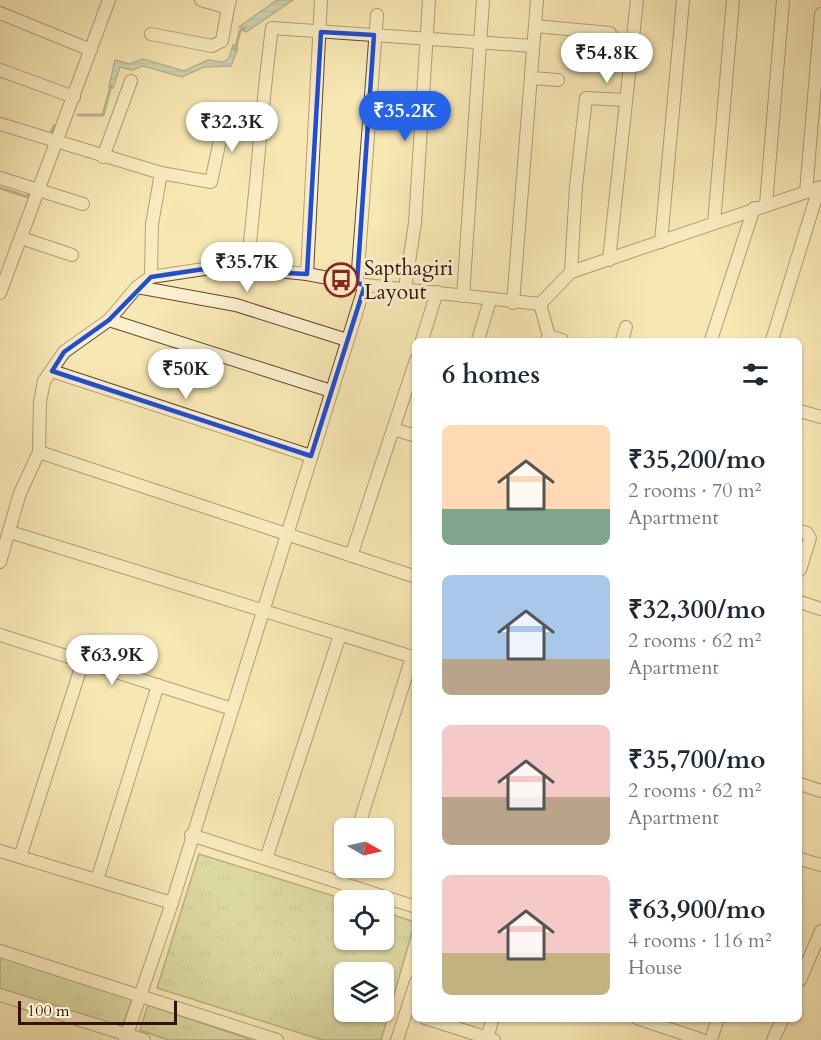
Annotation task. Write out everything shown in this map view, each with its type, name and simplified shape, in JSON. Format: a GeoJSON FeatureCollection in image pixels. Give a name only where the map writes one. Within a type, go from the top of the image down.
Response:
{"type":"FeatureCollection","features":[{"type":"Feature","properties":{"kind":"street"},"geometry":{"type":"LineString","coordinates":[[0,293],[39,190],[50,141],[74,97],[109,0]]}},
{"type":"Feature","properties":{"kind":"street"},"geometry":{"type":"LineString","coordinates":[[151,33],[212,46],[222,41],[229,4],[201,0]]}},
{"type":"Feature","properties":{"kind":"street"},"geometry":{"type":"LineString","coordinates":[[405,288],[415,223],[429,0]]}},
{"type":"Feature","properties":{"kind":"street"},"geometry":{"type":"LineString","coordinates":[[464,296],[483,0]]}},
{"type":"Feature","properties":{"kind":"street"},"geometry":{"type":"LineString","coordinates":[[513,303],[537,0]]}},
{"type":"Feature","properties":{"kind":"street"},"geometry":{"type":"LineString","coordinates":[[609,260],[637,0]]}},
{"type":"Feature","properties":{"kind":"street"},"geometry":{"type":"LineString","coordinates":[[661,243],[684,0]]}},
{"type":"Feature","properties":{"kind":"street"},"geometry":{"type":"LineString","coordinates":[[714,223],[733,0]]}},
{"type":"Feature","properties":{"kind":"street"},"geometry":{"type":"LineString","coordinates":[[712,338],[760,206],[783,0]]}},
{"type":"Feature","properties":{"kind":"street"},"geometry":{"type":"LineString","coordinates":[[307,274],[321,2]]}},
{"type":"Feature","properties":{"kind":"street"},"geometry":{"type":"LineString","coordinates":[[0,13],[91,50]]}},
{"type":"Feature","properties":{"kind":"street"},"geometry":{"type":"LineString","coordinates":[[806,192],[821,14]]}},
{"type":"Feature","properties":{"kind":"street"},"geometry":{"type":"LineString","coordinates":[[126,1037],[172,903],[191,835],[347,340],[361,284],[376,15]]}},
{"type":"Feature","properties":{"kind":"street"},"geometry":{"type":"LineString","coordinates":[[535,26],[610,33]]}},
{"type":"Feature","properties":{"kind":"street"},"geometry":{"type":"LineString","coordinates":[[247,268],[257,189],[261,106],[272,28],[480,40],[533,46]]}},
{"type":"Feature","properties":{"kind":"street"},"geometry":{"type":"LineString","coordinates":[[0,70],[74,97]]}},
{"type":"Feature","properties":{"kind":"street"},"geometry":{"type":"LineString","coordinates":[[531,78],[558,80]]}},
{"type":"Feature","properties":{"kind":"street"},"geometry":{"type":"LineString","coordinates":[[104,157],[131,81]]}},
{"type":"Feature","properties":{"kind":"street"},"geometry":{"type":"LineString","coordinates":[[571,272],[576,186],[586,98],[626,100]]}},
{"type":"Feature","properties":{"kind":"street"},"geometry":{"type":"LineString","coordinates":[[0,124],[161,173],[211,182],[225,117]]}},
{"type":"Feature","properties":{"kind":"street"},"geometry":{"type":"LineString","coordinates":[[151,277],[152,224],[161,173]]}},
{"type":"Feature","properties":{"kind":"street"},"geometry":{"type":"LineString","coordinates":[[0,178],[83,204]]}},
{"type":"Feature","properties":{"kind":"street"},"geometry":{"type":"LineString","coordinates":[[0,562],[20,493],[39,452],[40,402],[44,381],[64,352],[109,320],[137,287],[151,277],[204,269],[247,268],[307,274],[361,284],[513,303],[540,304],[571,272],[820,187]]}},
{"type":"Feature","properties":{"kind":"street"},"geometry":{"type":"LineString","coordinates":[[773,338],[820,187]]}},
{"type":"Feature","properties":{"kind":"street"},"geometry":{"type":"LineString","coordinates":[[21,238],[72,255]]}},
{"type":"Feature","properties":{"kind":"street"},"geometry":{"type":"LineString","coordinates":[[137,287],[237,305],[347,340]]}},
{"type":"Feature","properties":{"kind":"street"},"geometry":{"type":"LineString","coordinates":[[423,338],[437,292]]}},
{"type":"Feature","properties":{"kind":"street"},"geometry":{"type":"LineString","coordinates":[[479,338],[490,300]]}},
{"type":"Feature","properties":{"kind":"street"},"geometry":{"type":"LineString","coordinates":[[540,304],[548,338]]}},
{"type":"Feature","properties":{"kind":"street"},"geometry":{"type":"LineString","coordinates":[[109,320],[331,391]]}},
{"type":"Feature","properties":{"kind":"street"},"geometry":{"type":"LineString","coordinates":[[623,338],[626,327]]}},
{"type":"Feature","properties":{"kind":"street"},"geometry":{"type":"LineString","coordinates":[[52,371],[311,456]]}},
{"type":"Feature","properties":{"kind":"street"},"geometry":{"type":"LineString","coordinates":[[351,556],[412,373]]}},
{"type":"Feature","properties":{"kind":"street"},"geometry":{"type":"LineString","coordinates":[[802,412],[821,417]]}},
{"type":"Feature","properties":{"kind":"street"},"geometry":{"type":"LineString","coordinates":[[393,429],[412,435]]}},
{"type":"Feature","properties":{"kind":"street"},"geometry":{"type":"LineString","coordinates":[[39,452],[412,576]]}},
{"type":"Feature","properties":{"kind":"street"},"geometry":{"type":"LineString","coordinates":[[10,532],[412,656]]}},
{"type":"Feature","properties":{"kind":"street"},"geometry":{"type":"LineString","coordinates":[[802,532],[810,535],[802,564]]}},
{"type":"Feature","properties":{"kind":"street"},"geometry":{"type":"LineString","coordinates":[[802,603],[821,609]]}},
{"type":"Feature","properties":{"kind":"street"},"geometry":{"type":"LineString","coordinates":[[0,635],[232,709]]}},
{"type":"Feature","properties":{"kind":"street"},"geometry":{"type":"LineString","coordinates":[[266,859],[340,635]]}},
{"type":"Feature","properties":{"kind":"street"},"geometry":{"type":"LineString","coordinates":[[20,857],[83,661]]}},
{"type":"Feature","properties":{"kind":"street"},"geometry":{"type":"LineString","coordinates":[[361,818],[412,663]]}},
{"type":"Feature","properties":{"kind":"street"},"geometry":{"type":"LineString","coordinates":[[97,880],[158,685]]}},
{"type":"Feature","properties":{"kind":"street"},"geometry":{"type":"LineString","coordinates":[[802,785],[821,792]]}},
{"type":"Feature","properties":{"kind":"street"},"geometry":{"type":"LineString","coordinates":[[191,835],[412,906]]}},
{"type":"Feature","properties":{"kind":"street"},"geometry":{"type":"LineString","coordinates":[[0,851],[172,903]]}},
{"type":"Feature","properties":{"kind":"street"},"geometry":{"type":"LineString","coordinates":[[802,860],[821,865]]}},
{"type":"Feature","properties":{"kind":"street"},"geometry":{"type":"LineString","coordinates":[[341,883],[343,878]]}},
{"type":"Feature","properties":{"kind":"street"},"geometry":{"type":"LineString","coordinates":[[802,975],[821,931]]}},
{"type":"Feature","properties":{"kind":"street"},"geometry":{"type":"LineString","coordinates":[[0,951],[277,1040]]}},
{"type":"Feature","properties":{"kind":"street"},"geometry":{"type":"LineString","coordinates":[[0,995],[126,1037],[144,1040]]}},
{"type":"Feature","properties":{"kind":"street"},"geometry":{"type":"LineString","coordinates":[[397,1040],[411,1014]]}},
{"type":"Feature","properties":{"kind":"street"},"geometry":{"type":"LineString","coordinates":[[437,1022],[490,1039],[492,1022]]}},
{"type":"Feature","properties":{"kind":"street"},"geometry":{"type":"LineString","coordinates":[[656,1022],[702,1040]]}},
{"type":"Feature","properties":{"kind":"street"},"geometry":{"type":"LineString","coordinates":[[711,1040],[717,1022]]}},
{"type":"Feature","properties":{"kind":"street"},"geometry":{"type":"LineString","coordinates":[[773,1040],[781,1022]]}},
{"type":"Feature","properties":{"kind":"highlighted area"},"geometry":{"type":"Polygon","coordinates":[[[321,32],[374,35],[357,283],[365,285],[311,456],[52,371],[64,352],[109,320],[151,277],[204,269],[307,274],[321,32]]]}},
{"type":"Feature","properties":{"kind":"green space"},"geometry":{"type":"Polygon","coordinates":[[[199,854],[334,896],[334,950],[394,950],[394,915],[412,921],[412,932],[394,995],[394,962],[334,962],[334,1022],[386,1022],[381,1040],[322,1040],[157,988],[199,854]]]}},
{"type":"Feature","properties":{"kind":"green space"},"geometry":{"type":"Polygon","coordinates":[[[0,956],[132,999],[121,1030],[0,991],[0,956]]]}},
{"type":"Feature","properties":{"kind":"green space"},"geometry":{"type":"Polygon","coordinates":[[[148,1005],[252,1040],[168,1040],[140,1030],[148,1005]]]}},
{"type":"Feature","properties":{"kind":"water"},"geometry":{"type":"Polygon","coordinates":[[[277,0],[293,0],[246,32],[239,27],[277,0]]]}},
{"type":"Feature","properties":{"kind":"water"},"geometry":{"type":"Polygon","coordinates":[[[233,45],[238,48],[231,66],[204,67],[182,77],[143,66],[132,70],[120,67],[113,88],[109,87],[115,60],[130,64],[143,59],[184,71],[208,60],[223,62],[229,58],[233,45]]]}},
{"type":"Feature","properties":{"kind":"waterway"},"geometry":{"type":"LineString","coordinates":[[235,50],[240,31],[245,28]]}},
{"type":"Feature","properties":{"kind":"waterway"},"geometry":{"type":"LineString","coordinates":[[78,115],[103,115],[111,86]]}},
{"type":"Feature","properties":{"kind":"waterway"},"geometry":{"type":"LineString","coordinates":[[50,135],[54,126]]}},
{"type":"Feature","properties":{"kind":"waterway"},"geometry":{"type":"LineString","coordinates":[[0,188],[28,197],[29,192]]}},
{"type":"Feature","properties":{"kind":"place","name":"Sapthagiri Layout"},"geometry":{"type":"Point","coordinates":[341,280]}}]}
